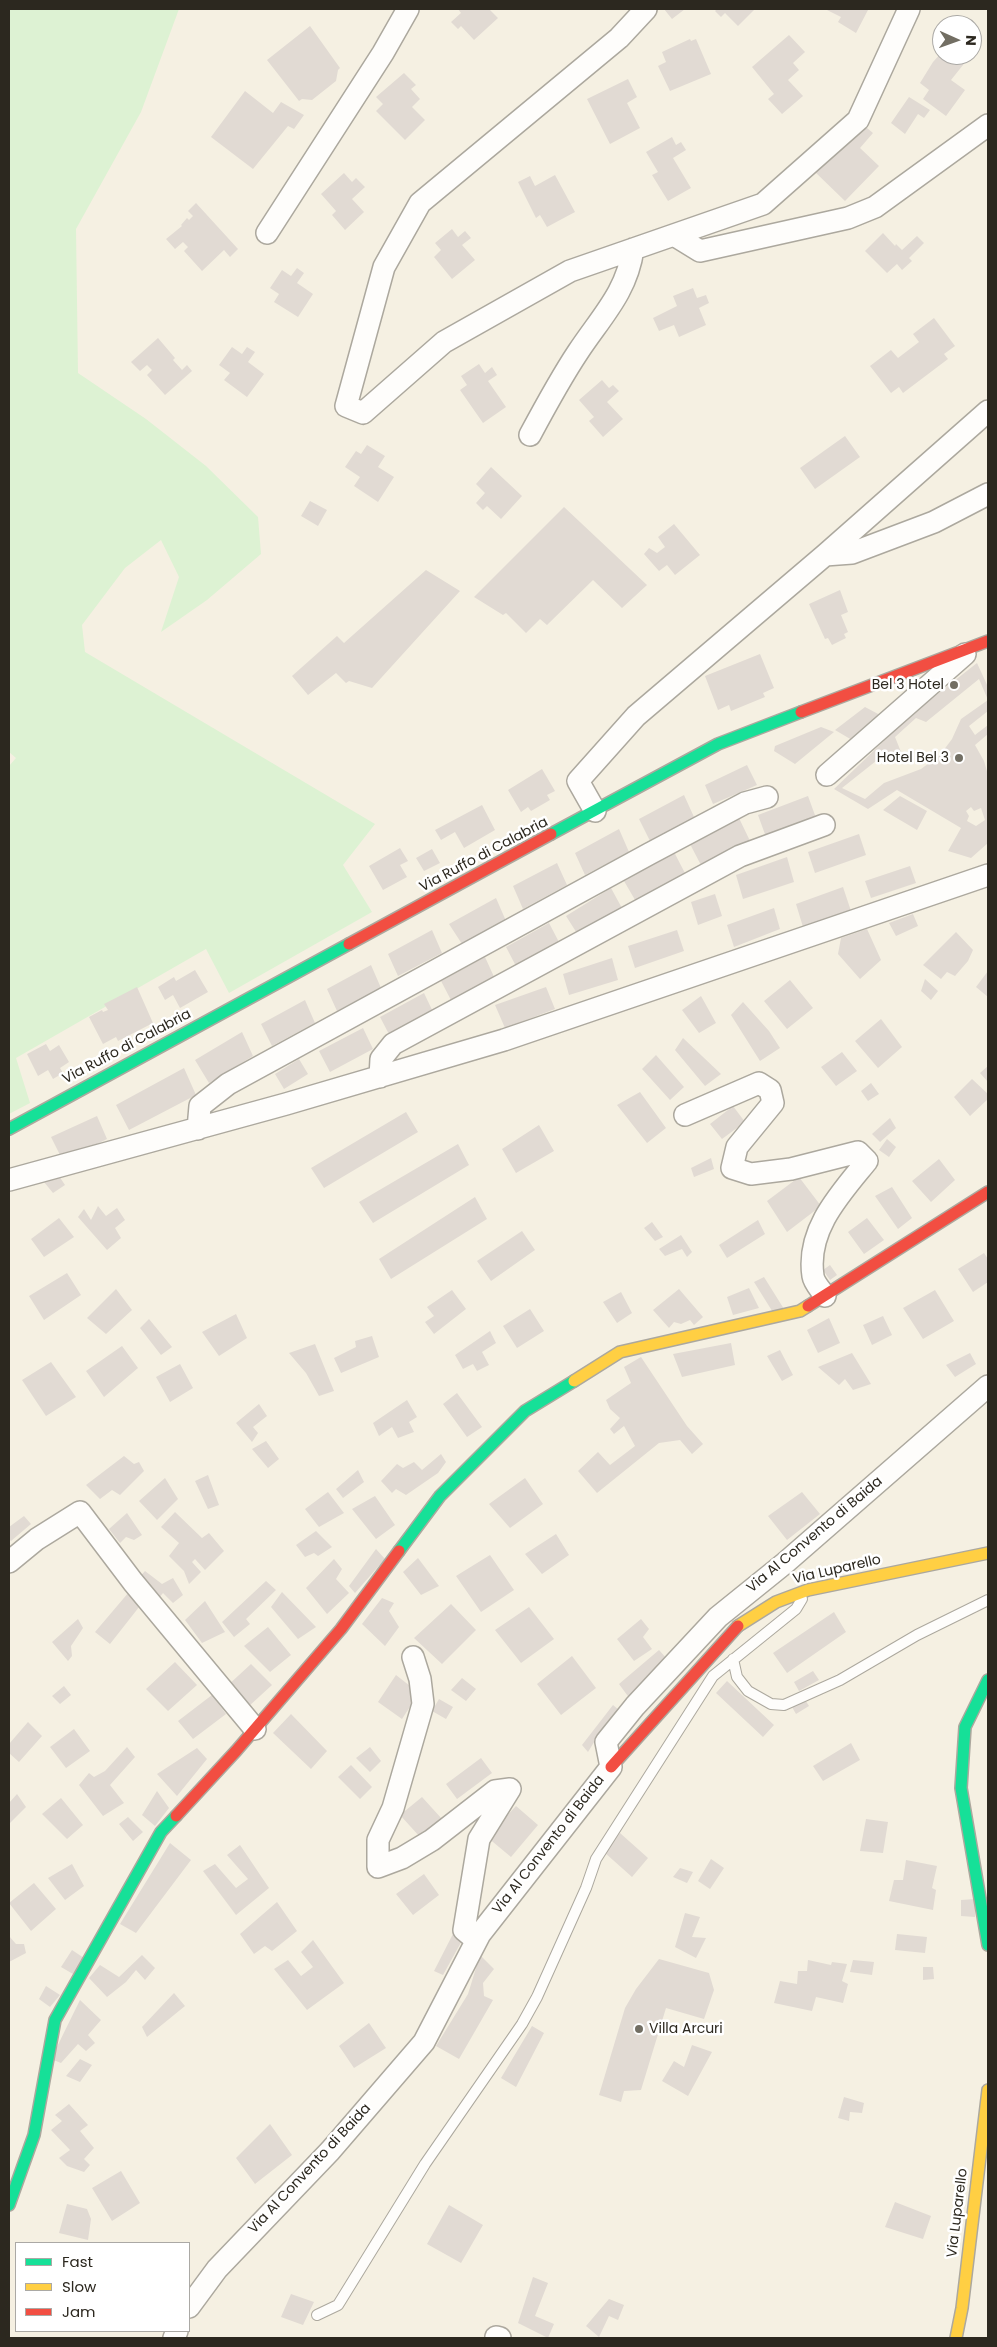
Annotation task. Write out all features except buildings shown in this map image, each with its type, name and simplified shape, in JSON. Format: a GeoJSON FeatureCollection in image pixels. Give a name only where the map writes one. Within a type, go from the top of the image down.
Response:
{"type":"FeatureCollection","features":[{"type":"Feature","properties":{"kind":"street"},"geometry":{"type":"LineString","coordinates":[[267,233],[384,54],[408,9]]}},
{"type":"Feature","properties":{"kind":"street"},"geometry":{"type":"LineString","coordinates":[[646,9],[619,38],[420,203],[384,267],[346,406],[363,413],[444,342],[570,271],[762,204],[858,120],[909,9]]}},
{"type":"Feature","properties":{"kind":"street"},"geometry":{"type":"LineString","coordinates":[[674,235],[700,251],[848,218],[875,208],[988,125]]}},
{"type":"Feature","properties":{"kind":"street"},"geometry":{"type":"LineString","coordinates":[[530,435],[577,353],[623,286],[630,269],[633,249]]}},
{"type":"Feature","properties":{"kind":"street"},"geometry":{"type":"LineString","coordinates":[[595,811],[578,781],[629,723],[825,555],[988,411]]}},
{"type":"Feature","properties":{"kind":"street"},"geometry":{"type":"LineString","coordinates":[[825,555],[852,554],[934,522],[988,494]]}},
{"type":"Feature","properties":{"kind":"street"},"geometry":{"type":"LineString","coordinates":[[827,775],[981,644]]}},
{"type":"Feature","properties":{"kind":"street","name":"Via Ruffo di Calabria"},"geometry":{"type":"LineString","coordinates":[[9,1129],[718,744],[981,644]]}},
{"type":"Feature","properties":{"kind":"street"},"geometry":{"type":"LineString","coordinates":[[198,1129],[200,1106],[228,1084],[649,854],[745,803],[767,797]]}},
{"type":"Feature","properties":{"kind":"street"},"geometry":{"type":"LineString","coordinates":[[380,1077],[381,1059],[393,1044],[740,856],[824,825]]}},
{"type":"Feature","properties":{"kind":"street"},"geometry":{"type":"LineString","coordinates":[[9,1180],[198,1129],[504,1040],[988,875]]}},
{"type":"Feature","properties":{"kind":"street"},"geometry":{"type":"LineString","coordinates":[[685,1115],[759,1083],[770,1090],[773,1103],[738,1147],[732,1168],[752,1174],[791,1169],[858,1152],[867,1161],[828,1211],[813,1242],[813,1278],[825,1296]]}},
{"type":"Feature","properties":{"kind":"street"},"geometry":{"type":"LineString","coordinates":[[9,2205],[34,2135],[55,2020],[161,1832],[255,1729],[341,1629],[440,1496],[525,1411],[620,1352],[800,1311],[988,1192]]}},
{"type":"Feature","properties":{"kind":"street","name":"Via Al Convento di Baida"},"geometry":{"type":"LineString","coordinates":[[190,2306],[217,2269],[330,2151],[424,2042],[476,1940],[611,1767],[606,1742],[635,1706],[718,1617],[786,1563],[988,1386]]}},
{"type":"Feature","properties":{"kind":"street"},"geometry":{"type":"LineString","coordinates":[[9,1562],[37,1539],[80,1512],[133,1582],[255,1729]]}},
{"type":"Feature","properties":{"kind":"street","name":"Via Luparello"},"geometry":{"type":"LineString","coordinates":[[611,1767],[740,1625],[776,1602],[808,1590],[988,1553]]}},
{"type":"Feature","properties":{"kind":"street"},"geometry":{"type":"LineString","coordinates":[[413,1657],[420,1679],[423,1704],[393,1808],[378,1840],[378,1867],[402,1858],[432,1840],[495,1791],[510,1789],[479,1839],[464,1930],[476,1940]]}},
{"type":"Feature","properties":{"kind":"street"},"geometry":{"type":"LineString","coordinates":[[988,1680],[965,1727],[961,1788],[988,1945]]}},
{"type":"Feature","properties":{"kind":"street","name":"Via Luparello"},"geometry":{"type":"LineString","coordinates":[[956,2338],[962,2308],[988,2090]]}},
{"type":"Feature","properties":{"kind":"lane"},"geometry":{"type":"LineString","coordinates":[[317,2316],[338,2305],[425,2164],[522,2024],[537,1997],[582,1897],[596,1859],[713,1676],[796,1609],[808,1590]]}},
{"type":"Feature","properties":{"kind":"lane"},"geometry":{"type":"LineString","coordinates":[[733,1659],[736,1677],[748,1691],[771,1704],[784,1705],[840,1680],[917,1635],[988,1600]]}},
{"type":"Feature","properties":{"kind":"green space"},"geometry":{"type":"Polygon","coordinates":[[[9,9],[179,9],[141,112],[76,229],[78,373],[146,419],[206,466],[258,517],[261,554],[207,600],[161,632],[179,577],[161,540],[125,568],[82,625],[85,652],[375,824],[343,865],[372,912],[229,993],[206,949],[16,1058],[30,1103],[9,1114],[9,766],[16,758],[9,752],[9,9]]]}},
{"type":"Feature","properties":{"kind":"traffic: fast"},"geometry":{"type":"LineString","coordinates":[[551,834],[718,744],[801,712]]}},
{"type":"Feature","properties":{"kind":"traffic: fast"},"geometry":{"type":"LineString","coordinates":[[9,1129],[349,944]]}},
{"type":"Feature","properties":{"kind":"traffic: fast"},"geometry":{"type":"LineString","coordinates":[[399,1551],[440,1496],[525,1411],[574,1381]]}},
{"type":"Feature","properties":{"kind":"traffic: fast"},"geometry":{"type":"LineString","coordinates":[[988,1680],[965,1727],[961,1788],[988,1945]]}},
{"type":"Feature","properties":{"kind":"traffic: fast"},"geometry":{"type":"LineString","coordinates":[[9,2205],[34,2135],[55,2020],[161,1832],[176,1816]]}},
{"type":"Feature","properties":{"kind":"traffic: slow"},"geometry":{"type":"LineString","coordinates":[[574,1381],[620,1352],[800,1311],[808,1306]]}},
{"type":"Feature","properties":{"kind":"traffic: slow"},"geometry":{"type":"LineString","coordinates":[[738,1626],[776,1602],[808,1590],[988,1553]]}},
{"type":"Feature","properties":{"kind":"traffic: slow"},"geometry":{"type":"LineString","coordinates":[[956,2338],[962,2308],[988,2090]]}},
{"type":"Feature","properties":{"kind":"traffic: jam"},"geometry":{"type":"LineString","coordinates":[[801,712],[988,641]]}},
{"type":"Feature","properties":{"kind":"traffic: jam"},"geometry":{"type":"LineString","coordinates":[[349,944],[551,834]]}},
{"type":"Feature","properties":{"kind":"traffic: jam"},"geometry":{"type":"LineString","coordinates":[[808,1306],[988,1192]]}},
{"type":"Feature","properties":{"kind":"traffic: jam"},"geometry":{"type":"LineString","coordinates":[[176,1816],[236,1751],[341,1629],[399,1551]]}},
{"type":"Feature","properties":{"kind":"traffic: jam"},"geometry":{"type":"LineString","coordinates":[[611,1767],[738,1626]]}},
{"type":"Feature","properties":{"kind":"place","name":"Bel 3 Hotel"},"geometry":{"type":"Point","coordinates":[954,685]}},
{"type":"Feature","properties":{"kind":"place","name":"Hotel Bel 3"},"geometry":{"type":"Point","coordinates":[959,758]}},
{"type":"Feature","properties":{"kind":"place","name":"Villa Arcuri"},"geometry":{"type":"Point","coordinates":[639,2029]}}]}
